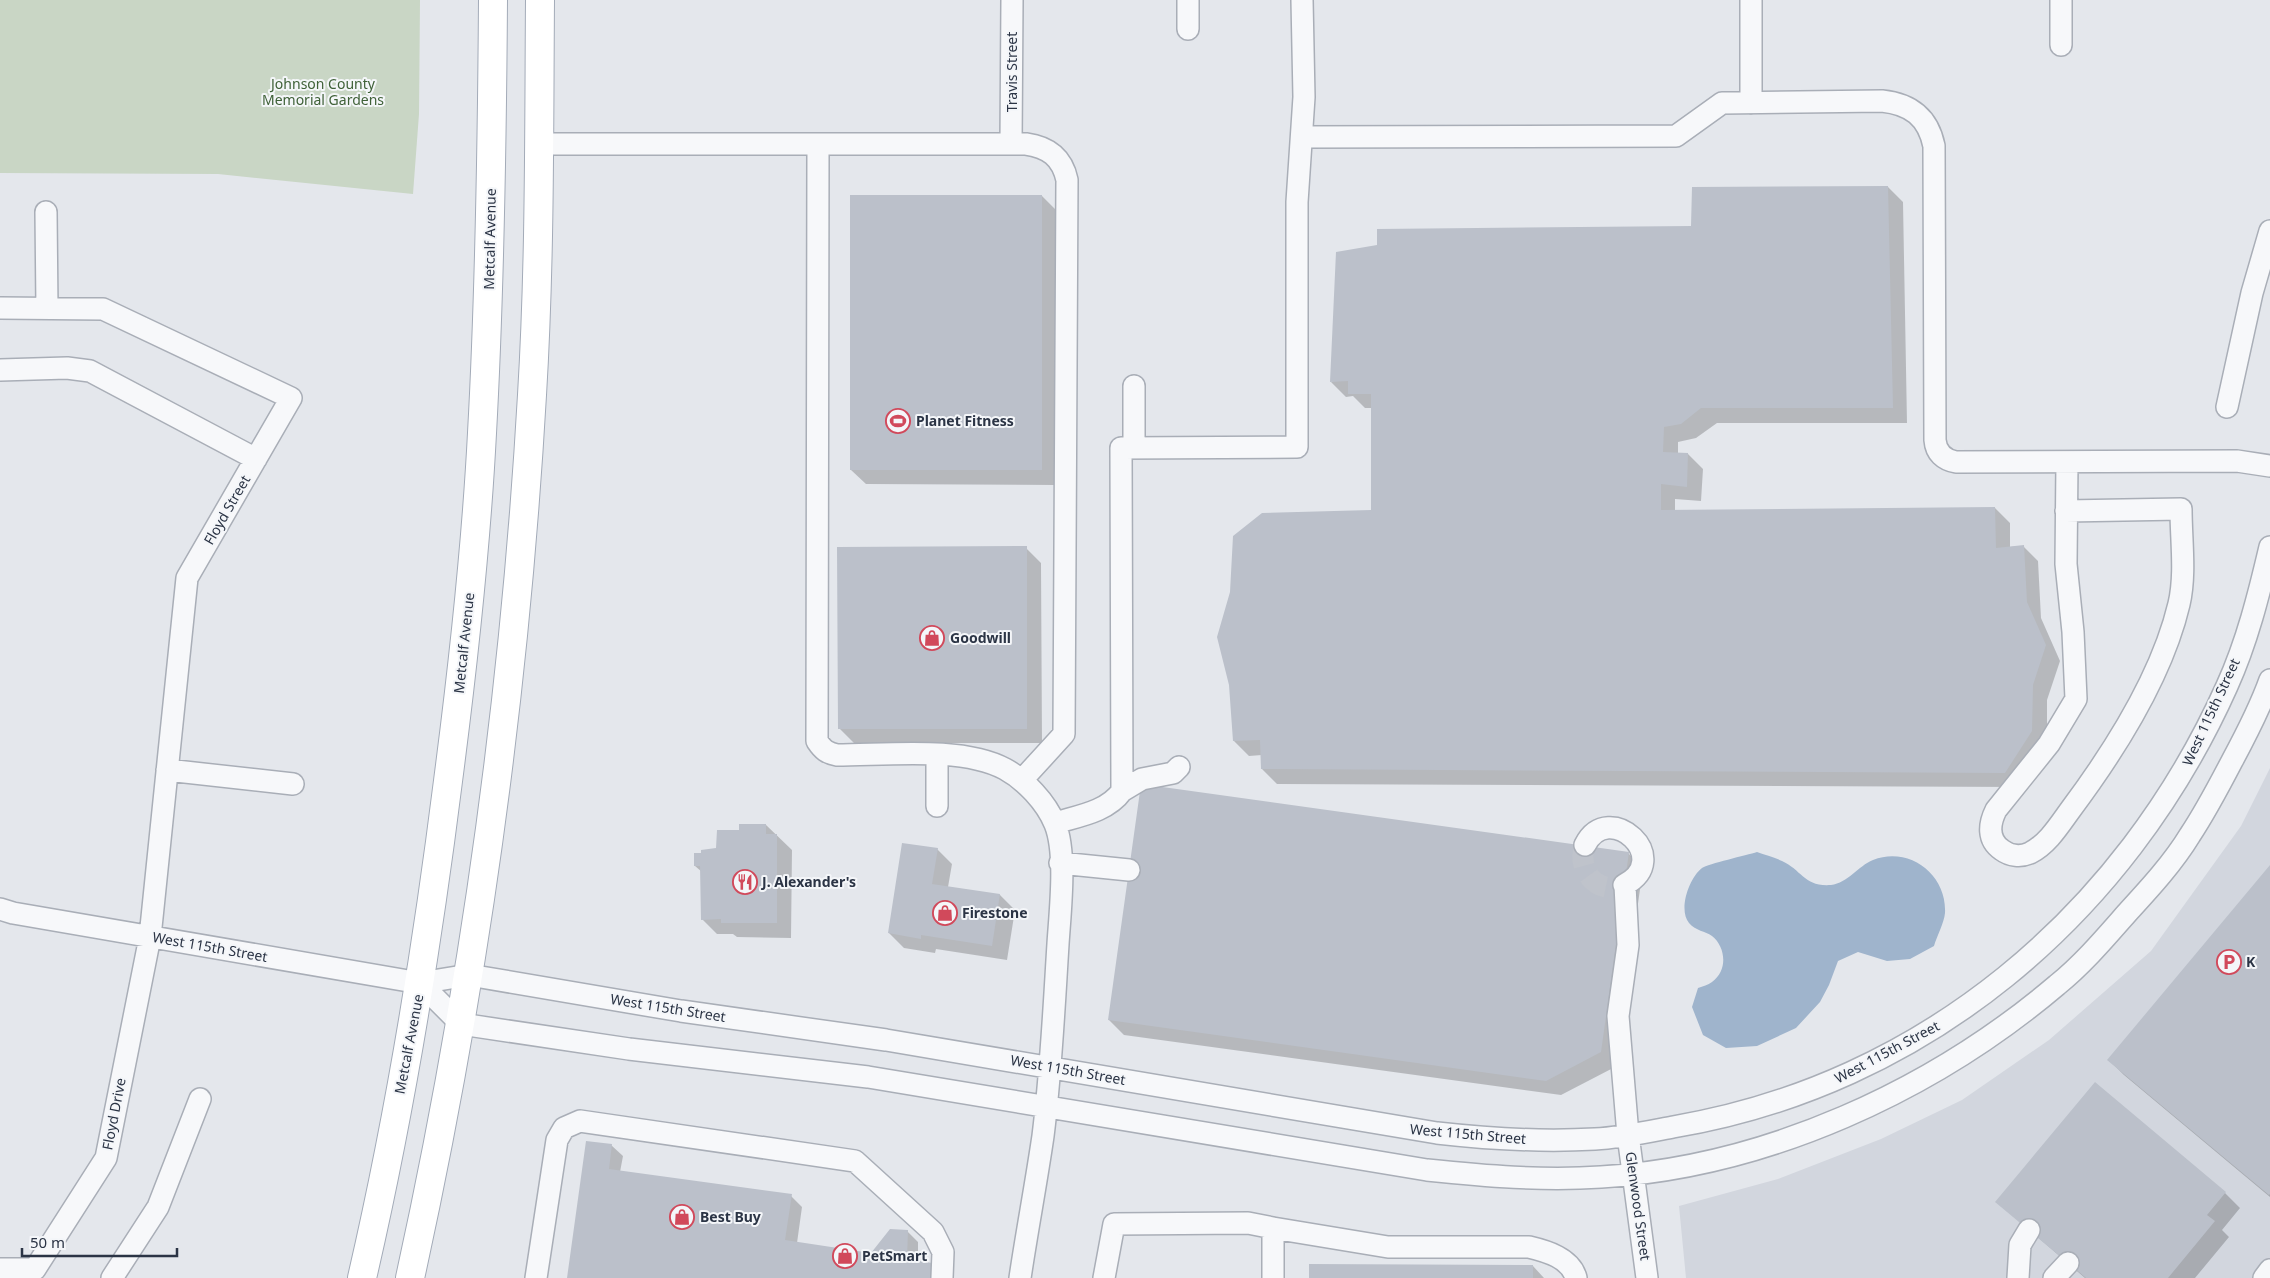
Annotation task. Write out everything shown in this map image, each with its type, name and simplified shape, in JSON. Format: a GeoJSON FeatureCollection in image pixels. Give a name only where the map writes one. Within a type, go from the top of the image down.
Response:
{"type":"FeatureCollection","features":[{"type":"Feature","properties":{"kind":"main road","name":"Metcalf Avenue"},"geometry":{"type":"LineString","coordinates":[[362,1278],[420,983],[458,709],[470,594],[482,434],[489,280],[493,0]]}},
{"type":"Feature","properties":{"kind":"main road"},"geometry":{"type":"LineString","coordinates":[[410,1278],[432,1181],[469,975],[501,738],[514,624],[532,392],[539,144],[540,0]]}},
{"type":"Feature","properties":{"kind":"street","name":"Travis Street"},"geometry":{"type":"LineString","coordinates":[[1011,144],[1012,0]]}},
{"type":"Feature","properties":{"kind":"street"},"geometry":{"type":"LineString","coordinates":[[1188,0],[1188,29]]}},
{"type":"Feature","properties":{"kind":"street"},"geometry":{"type":"LineString","coordinates":[[1122,791],[1121,448],[1297,447],[1297,202],[1304,97],[1302,0]]}},
{"type":"Feature","properties":{"kind":"street"},"geometry":{"type":"LineString","coordinates":[[1751,0],[1751,102]]}},
{"type":"Feature","properties":{"kind":"street"},"geometry":{"type":"LineString","coordinates":[[2061,0],[2061,45]]}},
{"type":"Feature","properties":{"kind":"street"},"geometry":{"type":"LineString","coordinates":[[1302,137],[1676,136],[1722,103],[1891,102],[1912,109],[1921,116],[1928,126],[1934,146],[1935,440],[1938,451],[1945,459],[1956,462],[2237,461],[2270,466]]}},
{"type":"Feature","properties":{"kind":"street"},"geometry":{"type":"LineString","coordinates":[[539,144],[1011,144],[1038,146],[1049,151],[1062,163],[1067,180],[1064,734],[1022,780]]}},
{"type":"Feature","properties":{"kind":"street"},"geometry":{"type":"LineString","coordinates":[[818,145],[817,741],[822,749],[829,754],[837,755],[962,755],[985,760],[1005,769],[1022,780],[1040,800],[1055,823],[1058,837],[1060,910],[1046,1106],[1020,1278]]}},
{"type":"Feature","properties":{"kind":"street"},"geometry":{"type":"LineString","coordinates":[[46,212],[47,308]]}},
{"type":"Feature","properties":{"kind":"street"},"geometry":{"type":"LineString","coordinates":[[2227,408],[2252,293],[2270,231]]}},
{"type":"Feature","properties":{"kind":"street","name":"Floyd Street"},"geometry":{"type":"LineString","coordinates":[[0,308],[103,309],[291,398],[188,578],[150,937]]}},
{"type":"Feature","properties":{"kind":"street"},"geometry":{"type":"LineString","coordinates":[[0,370],[67,368],[90,371],[256,459]]}},
{"type":"Feature","properties":{"kind":"street"},"geometry":{"type":"LineString","coordinates":[[1134,386],[1134,448]]}},
{"type":"Feature","properties":{"kind":"street"},"geometry":{"type":"LineString","coordinates":[[2066,511],[2181,509],[2182,574],[2180,602],[2171,632],[2158,663],[2114,747],[2048,839],[2029,854],[2018,856],[2006,853],[1993,841],[1990,832],[1991,820],[1996,810],[2049,744],[2076,699],[2074,632],[2066,564],[2066,511],[2067,462]]}},
{"type":"Feature","properties":{"kind":"street","name":"West 115th Street"},"geometry":{"type":"LineString","coordinates":[[0,909],[13,913],[420,983],[469,975],[681,1011],[886,1040],[1437,1133],[1494,1139],[1598,1139],[1724,1117],[1786,1099],[1851,1073],[1904,1046],[1953,1016],[2010,975],[2086,903],[2128,855],[2163,805],[2196,750],[2234,666],[2251,621],[2270,546]]}},
{"type":"Feature","properties":{"kind":"street"},"geometry":{"type":"LineString","coordinates":[[420,983],[461,1024],[629,1049],[859,1076],[1427,1170],[1489,1176],[1551,1178],[1633,1174],[1710,1161],[1765,1146],[1848,1116],[1939,1070],[2007,1025],[2059,984],[2107,936],[2150,888],[2190,836],[2244,737],[2270,680]]}},
{"type":"Feature","properties":{"kind":"street"},"geometry":{"type":"LineString","coordinates":[[937,755],[937,806]]}},
{"type":"Feature","properties":{"kind":"street"},"geometry":{"type":"LineString","coordinates":[[1055,823],[1104,807],[1115,801],[1122,791],[1142,779],[1172,773],[1179,767]]}},
{"type":"Feature","properties":{"kind":"street"},"geometry":{"type":"LineString","coordinates":[[167,770],[293,784]]}},
{"type":"Feature","properties":{"kind":"street","name":"Glenwood Street"},"geometry":{"type":"LineString","coordinates":[[1585,845],[1593,835],[1602,830],[1612,828],[1622,830],[1633,837],[1642,853],[1641,866],[1635,877],[1625,885],[1622,945],[1613,1006],[1618,1022],[1628,1134],[1647,1278]]}},
{"type":"Feature","properties":{"kind":"street"},"geometry":{"type":"LineString","coordinates":[[1060,863],[1129,870]]}},
{"type":"Feature","properties":{"kind":"street","name":"Floyd Drive"},"geometry":{"type":"LineString","coordinates":[[0,1269],[43,1273],[106,1158],[150,937]]}},
{"type":"Feature","properties":{"kind":"street"},"geometry":{"type":"LineString","coordinates":[[112,1278],[158,1207],[200,1099]]}},
{"type":"Feature","properties":{"kind":"street"},"geometry":{"type":"LineString","coordinates":[[536,1278],[557,1140],[564,1128],[580,1121],[854,1161],[933,1232],[943,1252],[942,1278]]}},
{"type":"Feature","properties":{"kind":"street"},"geometry":{"type":"LineString","coordinates":[[1104,1278],[1114,1224],[1248,1223],[1388,1247],[1529,1247],[1547,1251],[1562,1260],[1576,1278]]}},
{"type":"Feature","properties":{"kind":"street"},"geometry":{"type":"LineString","coordinates":[[1273,1228],[1273,1278]]}},
{"type":"Feature","properties":{"kind":"street"},"geometry":{"type":"LineString","coordinates":[[2018,1278],[2020,1245],[2029,1230]]}},
{"type":"Feature","properties":{"kind":"street"},"geometry":{"type":"LineString","coordinates":[[2264,1278],[2270,1270]]}},
{"type":"Feature","properties":{"kind":"shaded area"},"geometry":{"type":"Polygon","coordinates":[[[2270,768],[2270,1278],[1686,1278],[1679,1206],[1778,1179],[1881,1139],[1962,1100],[2049,1040],[2151,951],[2241,826],[2270,768]]]}},
{"type":"Feature","properties":{"kind":"green space","name":"Johnson County Memorial Gardens"},"geometry":{"type":"Polygon","coordinates":[[[0,0],[420,0],[419,114],[413,194],[218,174],[0,173],[0,0]]]}},
{"type":"Feature","properties":{"kind":"water"},"geometry":{"type":"Polygon","coordinates":[[[1757,852],[1782,861],[1809,881],[1822,885],[1837,884],[1873,860],[1900,857],[1912,860],[1933,875],[1940,886],[1944,899],[1945,913],[1934,946],[1910,959],[1887,961],[1858,952],[1838,961],[1820,1002],[1796,1028],[1757,1046],[1726,1048],[1703,1035],[1692,1007],[1698,988],[1712,982],[1721,972],[1723,959],[1717,941],[1712,936],[1689,923],[1685,910],[1686,894],[1693,879],[1702,868],[1757,852]]]}},
{"type":"Feature","properties":{"kind":"building"},"geometry":{"type":"Polygon","coordinates":[[[1888,186],[1893,408],[1701,408],[1681,424],[1664,427],[1663,452],[1688,453],[1687,487],[1661,484],[1661,510],[1995,507],[1996,548],[2024,545],[2027,602],[2046,645],[2033,685],[2032,731],[2005,773],[1261,769],[1260,740],[1233,741],[1229,685],[1217,637],[1230,592],[1233,536],[1262,513],[1371,510],[1371,394],[1348,394],[1348,381],[1330,382],[1336,252],[1377,245],[1377,229],[1691,226],[1692,187],[1888,186]]]}},
{"type":"Feature","properties":{"kind":"building"},"geometry":{"type":"Polygon","coordinates":[[[850,195],[1042,195],[1042,470],[850,470],[850,195]]]}},
{"type":"Feature","properties":{"kind":"building","name":"Goodwill"},"geometry":{"type":"Polygon","coordinates":[[[1027,546],[1027,729],[838,729],[837,547],[1027,546]]]}},
{"type":"Feature","properties":{"kind":"building"},"geometry":{"type":"Polygon","coordinates":[[[1141,784],[1629,852],[1601,1052],[1546,1081],[1108,1020],[1141,784]]]}},
{"type":"Feature","properties":{"kind":"building"},"geometry":{"type":"Polygon","coordinates":[[[739,824],[766,824],[766,834],[777,834],[777,923],[721,923],[721,919],[701,920],[700,866],[694,866],[694,853],[701,853],[701,850],[716,848],[717,830],[739,830],[739,824]]]}},
{"type":"Feature","properties":{"kind":"building"},"geometry":{"type":"Polygon","coordinates":[[[902,843],[938,848],[932,884],[1000,894],[992,946],[921,935],[921,939],[888,933],[902,843]]]}},
{"type":"Feature","properties":{"kind":"building","name":"K"},"geometry":{"type":"Polygon","coordinates":[[[2270,865],[2270,1194],[2269,1195],[2107,1060],[2270,865]]]}},
{"type":"Feature","properties":{"kind":"building"},"geometry":{"type":"Polygon","coordinates":[[[2095,1082],[2226,1192],[2207,1215],[2215,1221],[2168,1278],[2086,1278],[1995,1202],[2095,1082]]]}},
{"type":"Feature","properties":{"kind":"building","name":"Best Buy"},"geometry":{"type":"Polygon","coordinates":[[[586,1141],[612,1144],[609,1169],[792,1194],[785,1240],[871,1253],[890,1229],[908,1230],[907,1259],[932,1263],[930,1278],[567,1278],[586,1141]]]}},
{"type":"Feature","properties":{"kind":"building"},"geometry":{"type":"Polygon","coordinates":[[[1309,1264],[1533,1265],[1533,1278],[1309,1278],[1309,1264]]]}},
{"type":"Feature","properties":{"kind":"tunnel"},"geometry":{"type":"LineString","coordinates":[[1585,845],[1584,863],[1586,872],[1591,878],[1597,884],[1605,887],[1624,885]]}},
{"type":"Feature","properties":{"kind":"place","name":"Planet Fitness"},"geometry":{"type":"Point","coordinates":[898,421]}},
{"type":"Feature","properties":{"kind":"place","name":"Goodwill"},"geometry":{"type":"Point","coordinates":[932,638]}},
{"type":"Feature","properties":{"kind":"place","name":"J. Alexander's"},"geometry":{"type":"Point","coordinates":[745,882]}},
{"type":"Feature","properties":{"kind":"place","name":"Firestone"},"geometry":{"type":"Point","coordinates":[945,913]}},
{"type":"Feature","properties":{"kind":"place","name":"K"},"geometry":{"type":"Point","coordinates":[2229,962]}},
{"type":"Feature","properties":{"kind":"place","name":"Best Buy"},"geometry":{"type":"Point","coordinates":[682,1217]}},
{"type":"Feature","properties":{"kind":"place","name":"PetSmart"},"geometry":{"type":"Point","coordinates":[845,1256]}}]}
